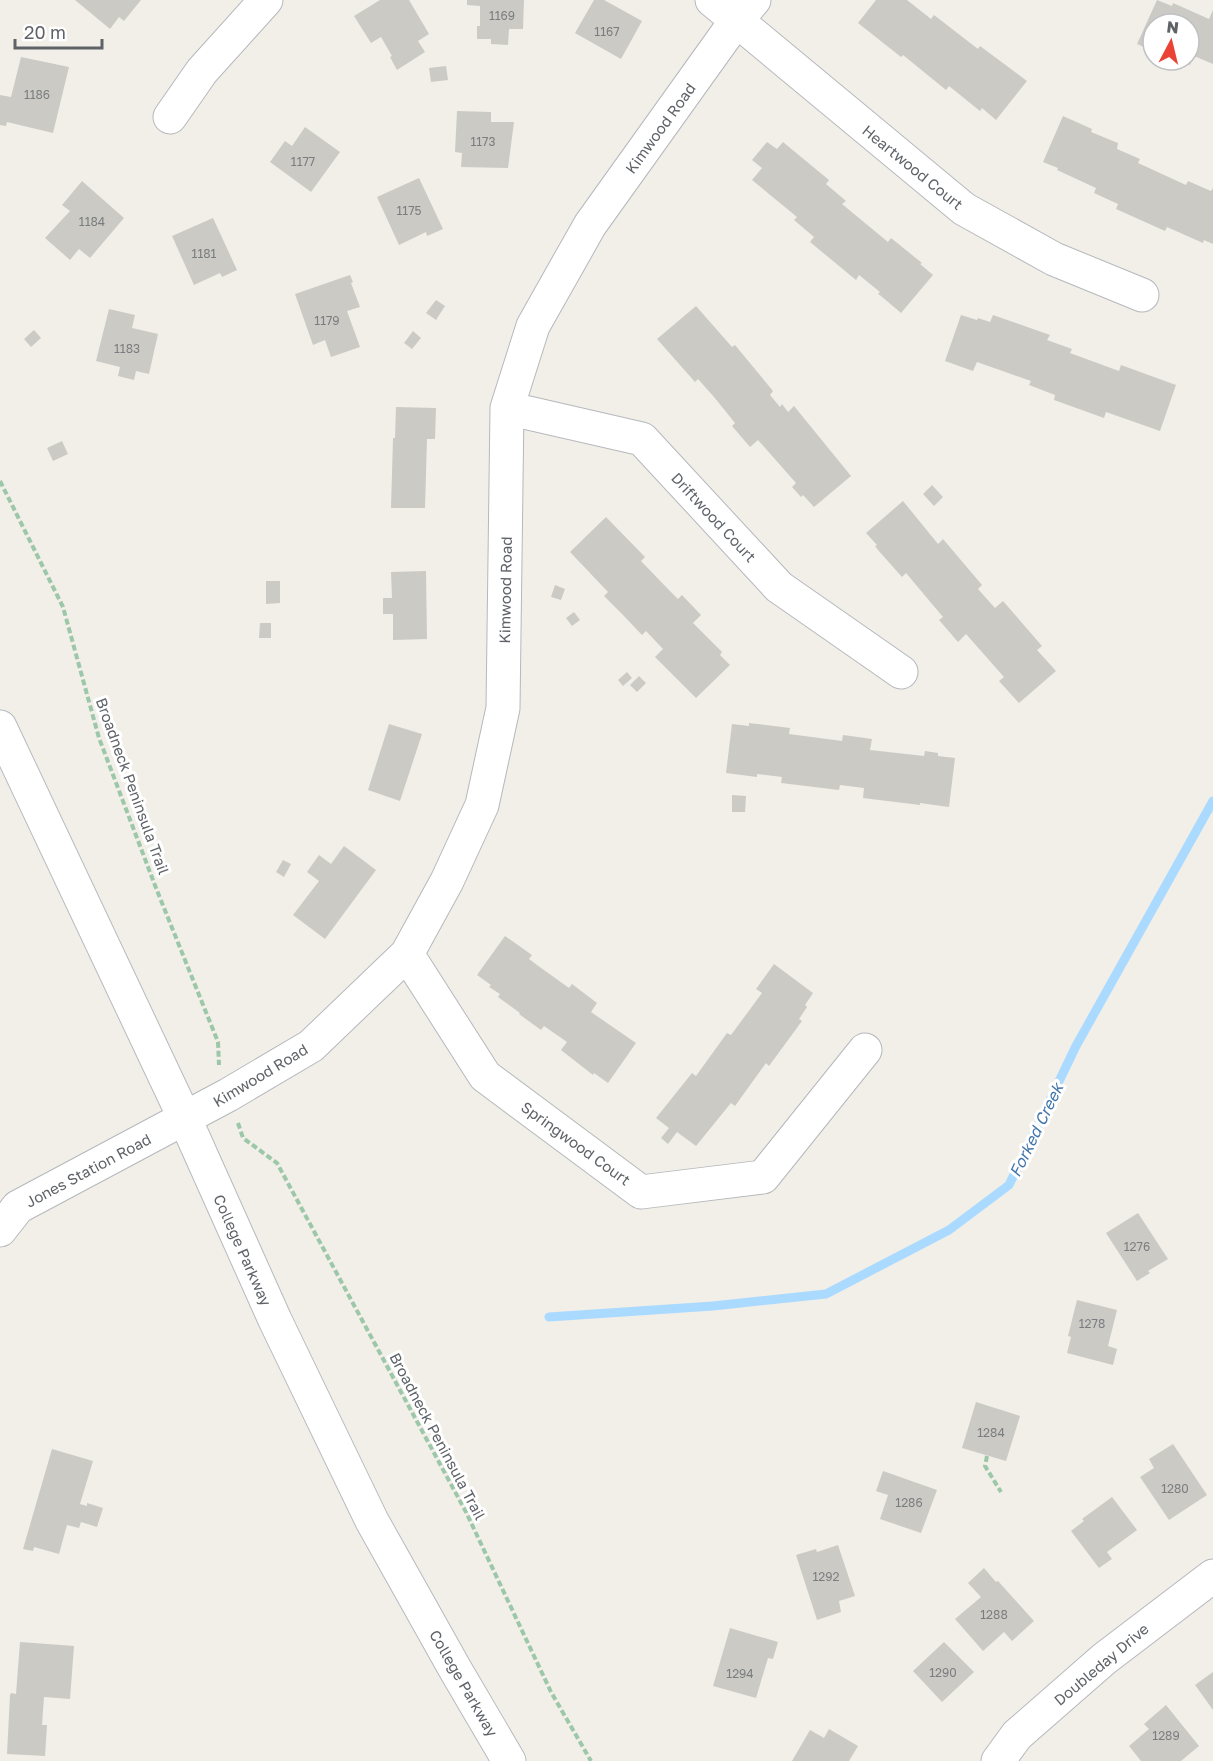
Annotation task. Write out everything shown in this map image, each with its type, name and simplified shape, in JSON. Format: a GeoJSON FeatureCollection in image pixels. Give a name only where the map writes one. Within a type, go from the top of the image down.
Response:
{"type":"FeatureCollection","features":[{"type":"Feature","properties":{"kind":"street"},"geometry":{"type":"LineString","coordinates":[[170,117],[201,70],[266,0]]}},
{"type":"Feature","properties":{"kind":"street","name":"Heartwood Court"},"geometry":{"type":"LineString","coordinates":[[712,0],[745,11],[964,209],[1054,259],[1142,295]]}},
{"type":"Feature","properties":{"kind":"street","name":"Kimwood Road"},"geometry":{"type":"LineString","coordinates":[[185,1119],[310,1046],[407,954],[447,881],[482,805],[503,708],[507,408],[533,326],[590,225],[745,11]]}},
{"type":"Feature","properties":{"kind":"street","name":"Driftwood Court"},"geometry":{"type":"LineString","coordinates":[[507,408],[642,440],[779,587],[901,672]]}},
{"type":"Feature","properties":{"kind":"street","name":"College Parkway"},"geometry":{"type":"LineString","coordinates":[[0,727],[185,1119],[274,1320],[372,1521],[509,1761]]}},
{"type":"Feature","properties":{"kind":"street","name":"Springwood Court"},"geometry":{"type":"LineString","coordinates":[[407,954],[485,1076],[641,1191],[763,1177],[865,1050]]}},
{"type":"Feature","properties":{"kind":"street","name":"Jones Station Road"},"geometry":{"type":"LineString","coordinates":[[0,1230],[18,1207],[185,1119]]}},
{"type":"Feature","properties":{"kind":"street","name":"Doubleday Drive"},"geometry":{"type":"LineString","coordinates":[[998,1761],[1017,1735],[1104,1659],[1213,1576]]}},
{"type":"Feature","properties":{"kind":"path","name":"Broadneck Peninsula Trail"},"geometry":{"type":"LineString","coordinates":[[0,481],[63,607],[99,738],[218,1042],[219,1069]]}},
{"type":"Feature","properties":{"kind":"path","name":"Broadneck Peninsula Trail"},"geometry":{"type":"LineString","coordinates":[[243,1138],[277,1163],[466,1512],[550,1692],[591,1761]]}},
{"type":"Feature","properties":{"kind":"path"},"geometry":{"type":"LineString","coordinates":[[987,1456],[984,1466],[1002,1491]]}},
{"type":"Feature","properties":{"kind":"building"},"geometry":{"type":"Polygon","coordinates":[[[75,0],[141,0],[124,21],[119,17],[110,29],[75,0]]]}},
{"type":"Feature","properties":{"kind":"building"},"geometry":{"type":"Polygon","coordinates":[[[380,0],[409,0],[429,34],[418,41],[425,52],[397,70],[381,37],[371,43],[354,16],[380,0]]]}},
{"type":"Feature","properties":{"kind":"building"},"geometry":{"type":"Polygon","coordinates":[[[467,0],[524,0],[523,29],[509,29],[508,45],[491,44],[491,39],[477,39],[477,26],[480,26],[480,6],[467,5],[467,0]]]}},
{"type":"Feature","properties":{"kind":"building"},"geometry":{"type":"Polygon","coordinates":[[[594,0],[604,0],[642,21],[621,59],[575,33],[594,0]]]}},
{"type":"Feature","properties":{"kind":"building"},"geometry":{"type":"Polygon","coordinates":[[[876,0],[907,0],[931,19],[934,15],[978,49],[980,46],[1027,81],[996,120],[982,108],[980,111],[949,86],[946,90],[858,23],[876,0]]]}},
{"type":"Feature","properties":{"kind":"building"},"geometry":{"type":"Polygon","coordinates":[[[1157,0],[1172,6],[1173,3],[1193,12],[1152,12],[1157,0]]]}},
{"type":"Feature","properties":{"kind":"building"},"geometry":{"type":"Polygon","coordinates":[[[1213,10],[1213,64],[1201,59],[1201,15],[1209,19],[1213,10]]]}},
{"type":"Feature","properties":{"kind":"building"},"geometry":{"type":"Polygon","coordinates":[[[21,57],[69,67],[53,133],[7,122],[6,126],[0,125],[0,95],[11,97],[21,57]]]}},
{"type":"Feature","properties":{"kind":"building"},"geometry":{"type":"Polygon","coordinates":[[[446,66],[448,80],[431,82],[429,68],[446,66]]]}},
{"type":"Feature","properties":{"kind":"building"},"geometry":{"type":"Polygon","coordinates":[[[457,111],[491,112],[491,122],[514,122],[508,168],[461,167],[462,153],[455,152],[457,111]]]}},
{"type":"Feature","properties":{"kind":"building"},"geometry":{"type":"Polygon","coordinates":[[[1063,116],[1092,129],[1091,132],[1118,143],[1117,149],[1140,159],[1138,163],[1186,185],[1188,181],[1211,191],[1213,188],[1213,244],[1204,240],[1203,243],[1167,227],[1165,231],[1116,209],[1118,204],[1094,193],[1096,188],[1043,162],[1063,116]]]}},
{"type":"Feature","properties":{"kind":"building"},"geometry":{"type":"Polygon","coordinates":[[[305,127],[340,152],[311,192],[270,162],[285,141],[292,146],[305,127]]]}},
{"type":"Feature","properties":{"kind":"building"},"geometry":{"type":"Polygon","coordinates":[[[767,142],[777,149],[783,142],[829,180],[826,184],[846,201],[842,204],[888,242],[891,238],[933,275],[901,313],[859,275],[856,280],[810,242],[814,237],[794,220],[797,217],[752,180],[762,168],[752,160],[767,142]]]}},
{"type":"Feature","properties":{"kind":"building"},"geometry":{"type":"Polygon","coordinates":[[[419,178],[443,229],[427,236],[426,232],[399,245],[377,197],[419,178]]]}},
{"type":"Feature","properties":{"kind":"building"},"geometry":{"type":"Polygon","coordinates":[[[82,181],[124,218],[90,258],[79,249],[70,260],[45,238],[70,211],[62,205],[82,181]]]}},
{"type":"Feature","properties":{"kind":"building"},"geometry":{"type":"Polygon","coordinates":[[[213,218],[237,270],[222,277],[220,273],[194,285],[172,236],[213,218]]]}},
{"type":"Feature","properties":{"kind":"building"},"geometry":{"type":"Polygon","coordinates":[[[350,275],[360,307],[347,311],[360,347],[331,357],[325,340],[313,345],[295,294],[350,275]]]}},
{"type":"Feature","properties":{"kind":"building"},"geometry":{"type":"Polygon","coordinates":[[[436,300],[445,306],[436,320],[426,313],[436,300]]]}},
{"type":"Feature","properties":{"kind":"building"},"geometry":{"type":"Polygon","coordinates":[[[696,306],[732,347],[735,345],[773,391],[770,395],[780,407],[782,404],[788,412],[794,406],[851,476],[814,507],[792,487],[796,483],[758,440],[750,447],[732,426],[735,423],[714,397],[698,379],[695,382],[657,339],[696,306]]]}},
{"type":"Feature","properties":{"kind":"building"},"geometry":{"type":"Polygon","coordinates":[[[109,309],[135,315],[132,328],[158,334],[149,374],[136,371],[134,380],[118,376],[120,367],[96,361],[109,309]]]}},
{"type":"Feature","properties":{"kind":"building"},"geometry":{"type":"Polygon","coordinates":[[[961,315],[990,322],[993,315],[1050,335],[1047,340],[1072,349],[1070,353],[1119,371],[1121,365],[1176,385],[1160,431],[1106,412],[1104,418],[1054,400],[1055,395],[1029,385],[1031,381],[977,362],[973,371],[945,361],[961,315]]]}},
{"type":"Feature","properties":{"kind":"building"},"geometry":{"type":"Polygon","coordinates":[[[34,330],[41,338],[31,347],[24,339],[34,330]]]}},
{"type":"Feature","properties":{"kind":"building"},"geometry":{"type":"Polygon","coordinates":[[[413,331],[421,338],[412,349],[404,343],[413,331]]]}},
{"type":"Feature","properties":{"kind":"building"},"geometry":{"type":"Polygon","coordinates":[[[396,407],[436,408],[435,439],[427,439],[425,508],[391,508],[396,407]]]}},
{"type":"Feature","properties":{"kind":"building"},"geometry":{"type":"Polygon","coordinates":[[[62,441],[68,454],[53,461],[47,448],[62,441]]]}},
{"type":"Feature","properties":{"kind":"building"},"geometry":{"type":"Polygon","coordinates":[[[932,485],[943,497],[934,506],[923,494],[932,485]]]}},
{"type":"Feature","properties":{"kind":"building"},"geometry":{"type":"Polygon","coordinates":[[[903,501],[938,544],[943,539],[982,585],[978,589],[995,608],[1003,601],[1042,646],[1037,650],[1056,671],[1019,703],[999,681],[1004,677],[966,634],[958,642],[939,620],[943,617],[906,573],[902,577],[866,533],[903,501]]]}},
{"type":"Feature","properties":{"kind":"building"},"geometry":{"type":"Polygon","coordinates":[[[606,517],[645,557],[641,561],[668,589],[678,599],[682,595],[701,615],[693,623],[722,652],[720,655],[730,665],[696,698],[655,657],[663,649],[646,631],[642,635],[604,596],[608,592],[570,552],[606,517]]]}},
{"type":"Feature","properties":{"kind":"building"},"geometry":{"type":"Polygon","coordinates":[[[426,571],[427,639],[393,640],[393,614],[383,614],[383,598],[392,598],[391,572],[426,571]]]}},
{"type":"Feature","properties":{"kind":"building"},"geometry":{"type":"Polygon","coordinates":[[[266,581],[280,581],[280,603],[266,604],[266,581]]]}},
{"type":"Feature","properties":{"kind":"building"},"geometry":{"type":"Polygon","coordinates":[[[555,585],[565,589],[561,600],[551,597],[555,585]]]}},
{"type":"Feature","properties":{"kind":"building"},"geometry":{"type":"Polygon","coordinates":[[[574,612],[580,620],[572,626],[566,618],[574,612]]]}},
{"type":"Feature","properties":{"kind":"building"},"geometry":{"type":"Polygon","coordinates":[[[260,623],[271,623],[271,638],[259,638],[260,623]]]}},
{"type":"Feature","properties":{"kind":"building"},"geometry":{"type":"Polygon","coordinates":[[[627,672],[632,678],[623,686],[618,680],[627,672]]]}},
{"type":"Feature","properties":{"kind":"building"},"geometry":{"type":"Polygon","coordinates":[[[639,676],[646,683],[637,692],[630,685],[639,676]]]}},
{"type":"Feature","properties":{"kind":"building"},"geometry":{"type":"Polygon","coordinates":[[[749,723],[790,728],[789,734],[842,741],[843,735],[872,739],[870,750],[924,756],[925,751],[938,753],[938,756],[955,758],[949,807],[863,798],[864,788],[840,785],[839,790],[781,783],[782,777],[726,773],[732,724],[749,726],[749,723]]]}},
{"type":"Feature","properties":{"kind":"building"},"geometry":{"type":"Polygon","coordinates":[[[389,724],[422,734],[400,801],[368,790],[389,724]]]}},
{"type":"Feature","properties":{"kind":"building"},"geometry":{"type":"Polygon","coordinates":[[[732,795],[746,796],[745,812],[732,812],[732,795]]]}},
{"type":"Feature","properties":{"kind":"building"},"geometry":{"type":"Polygon","coordinates":[[[344,846],[376,870],[325,939],[293,915],[319,881],[307,872],[319,855],[331,864],[344,846]]]}},
{"type":"Feature","properties":{"kind":"building"},"geometry":{"type":"Polygon","coordinates":[[[283,860],[291,864],[284,877],[276,872],[283,860]]]}},
{"type":"Feature","properties":{"kind":"building"},"geometry":{"type":"Polygon","coordinates":[[[505,936],[532,955],[529,959],[537,965],[569,988],[572,984],[597,1003],[591,1012],[636,1043],[608,1083],[594,1073],[593,1075],[561,1050],[567,1042],[544,1026],[541,1030],[519,1014],[498,997],[500,994],[489,987],[491,985],[477,975],[505,936]]]}},
{"type":"Feature","properties":{"kind":"building"},"geometry":{"type":"Polygon","coordinates":[[[774,964],[813,993],[799,1019],[802,1021],[769,1066],[766,1063],[735,1106],[731,1103],[696,1146],[677,1132],[668,1144],[661,1138],[669,1128],[656,1118],[692,1073],[696,1076],[727,1033],[731,1035],[762,993],[756,989],[774,964]]]}},
{"type":"Feature","properties":{"kind":"building"},"geometry":{"type":"Polygon","coordinates":[[[1138,1213],[1168,1259],[1137,1281],[1106,1233],[1138,1213]]]}},
{"type":"Feature","properties":{"kind":"building"},"geometry":{"type":"Polygon","coordinates":[[[1077,1300],[1117,1310],[1108,1346],[1117,1349],[1113,1365],[1067,1353],[1071,1337],[1068,1336],[1077,1300]]]}},
{"type":"Feature","properties":{"kind":"building"},"geometry":{"type":"Polygon","coordinates":[[[976,1402],[1020,1416],[1006,1461],[962,1448],[976,1402]]]}},
{"type":"Feature","properties":{"kind":"building"},"geometry":{"type":"Polygon","coordinates":[[[1173,1444],[1207,1495],[1169,1520],[1140,1477],[1154,1468],[1149,1459],[1173,1444]]]}},
{"type":"Feature","properties":{"kind":"building"},"geometry":{"type":"Polygon","coordinates":[[[52,1449],[93,1461],[80,1504],[87,1506],[87,1503],[103,1508],[97,1527],[81,1522],[79,1528],[67,1525],[59,1554],[34,1547],[33,1551],[23,1549],[52,1449]]]}},
{"type":"Feature","properties":{"kind":"building"},"geometry":{"type":"Polygon","coordinates":[[[883,1471],[937,1490],[921,1533],[880,1519],[888,1495],[876,1491],[883,1471]]]}},
{"type":"Feature","properties":{"kind":"building"},"geometry":{"type":"Polygon","coordinates":[[[1112,1497],[1137,1530],[1107,1552],[1112,1559],[1099,1568],[1071,1531],[1084,1521],[1082,1519],[1112,1497]]]}},
{"type":"Feature","properties":{"kind":"building"},"geometry":{"type":"Polygon","coordinates":[[[838,1545],[855,1596],[839,1601],[841,1612],[817,1620],[796,1555],[816,1549],[817,1552],[838,1545]]]}},
{"type":"Feature","properties":{"kind":"building"},"geometry":{"type":"Polygon","coordinates":[[[984,1568],[1034,1621],[1012,1641],[1004,1632],[983,1651],[955,1619],[981,1597],[968,1583],[984,1568]]]}},
{"type":"Feature","properties":{"kind":"building"},"geometry":{"type":"Polygon","coordinates":[[[730,1628],[778,1642],[773,1659],[768,1658],[756,1698],[713,1686],[730,1628]]]}},
{"type":"Feature","properties":{"kind":"building"},"geometry":{"type":"Polygon","coordinates":[[[20,1642],[74,1646],[70,1699],[44,1697],[42,1725],[47,1725],[45,1756],[7,1754],[10,1695],[11,1693],[16,1694],[20,1642]]]}},
{"type":"Feature","properties":{"kind":"building"},"geometry":{"type":"Polygon","coordinates":[[[944,1642],[974,1672],[942,1702],[913,1671],[944,1642]]]}},
{"type":"Feature","properties":{"kind":"building"},"geometry":{"type":"Polygon","coordinates":[[[1213,1672],[1213,1710],[1195,1685],[1213,1672]]]}},
{"type":"Feature","properties":{"kind":"building"},"geometry":{"type":"Polygon","coordinates":[[[1166,1705],[1199,1746],[1181,1761],[1141,1761],[1129,1746],[1149,1729],[1144,1724],[1166,1705]]]}},
{"type":"Feature","properties":{"kind":"building"},"geometry":{"type":"Polygon","coordinates":[[[829,1729],[858,1746],[849,1761],[792,1761],[810,1730],[824,1738],[829,1729]]]}},
{"type":"Feature","properties":{"kind":"waterway","name":"Forked Creek"},"geometry":{"type":"LineString","coordinates":[[549,1317],[713,1306],[826,1294],[949,1230],[1009,1185],[1076,1046],[1213,801]]}}]}
